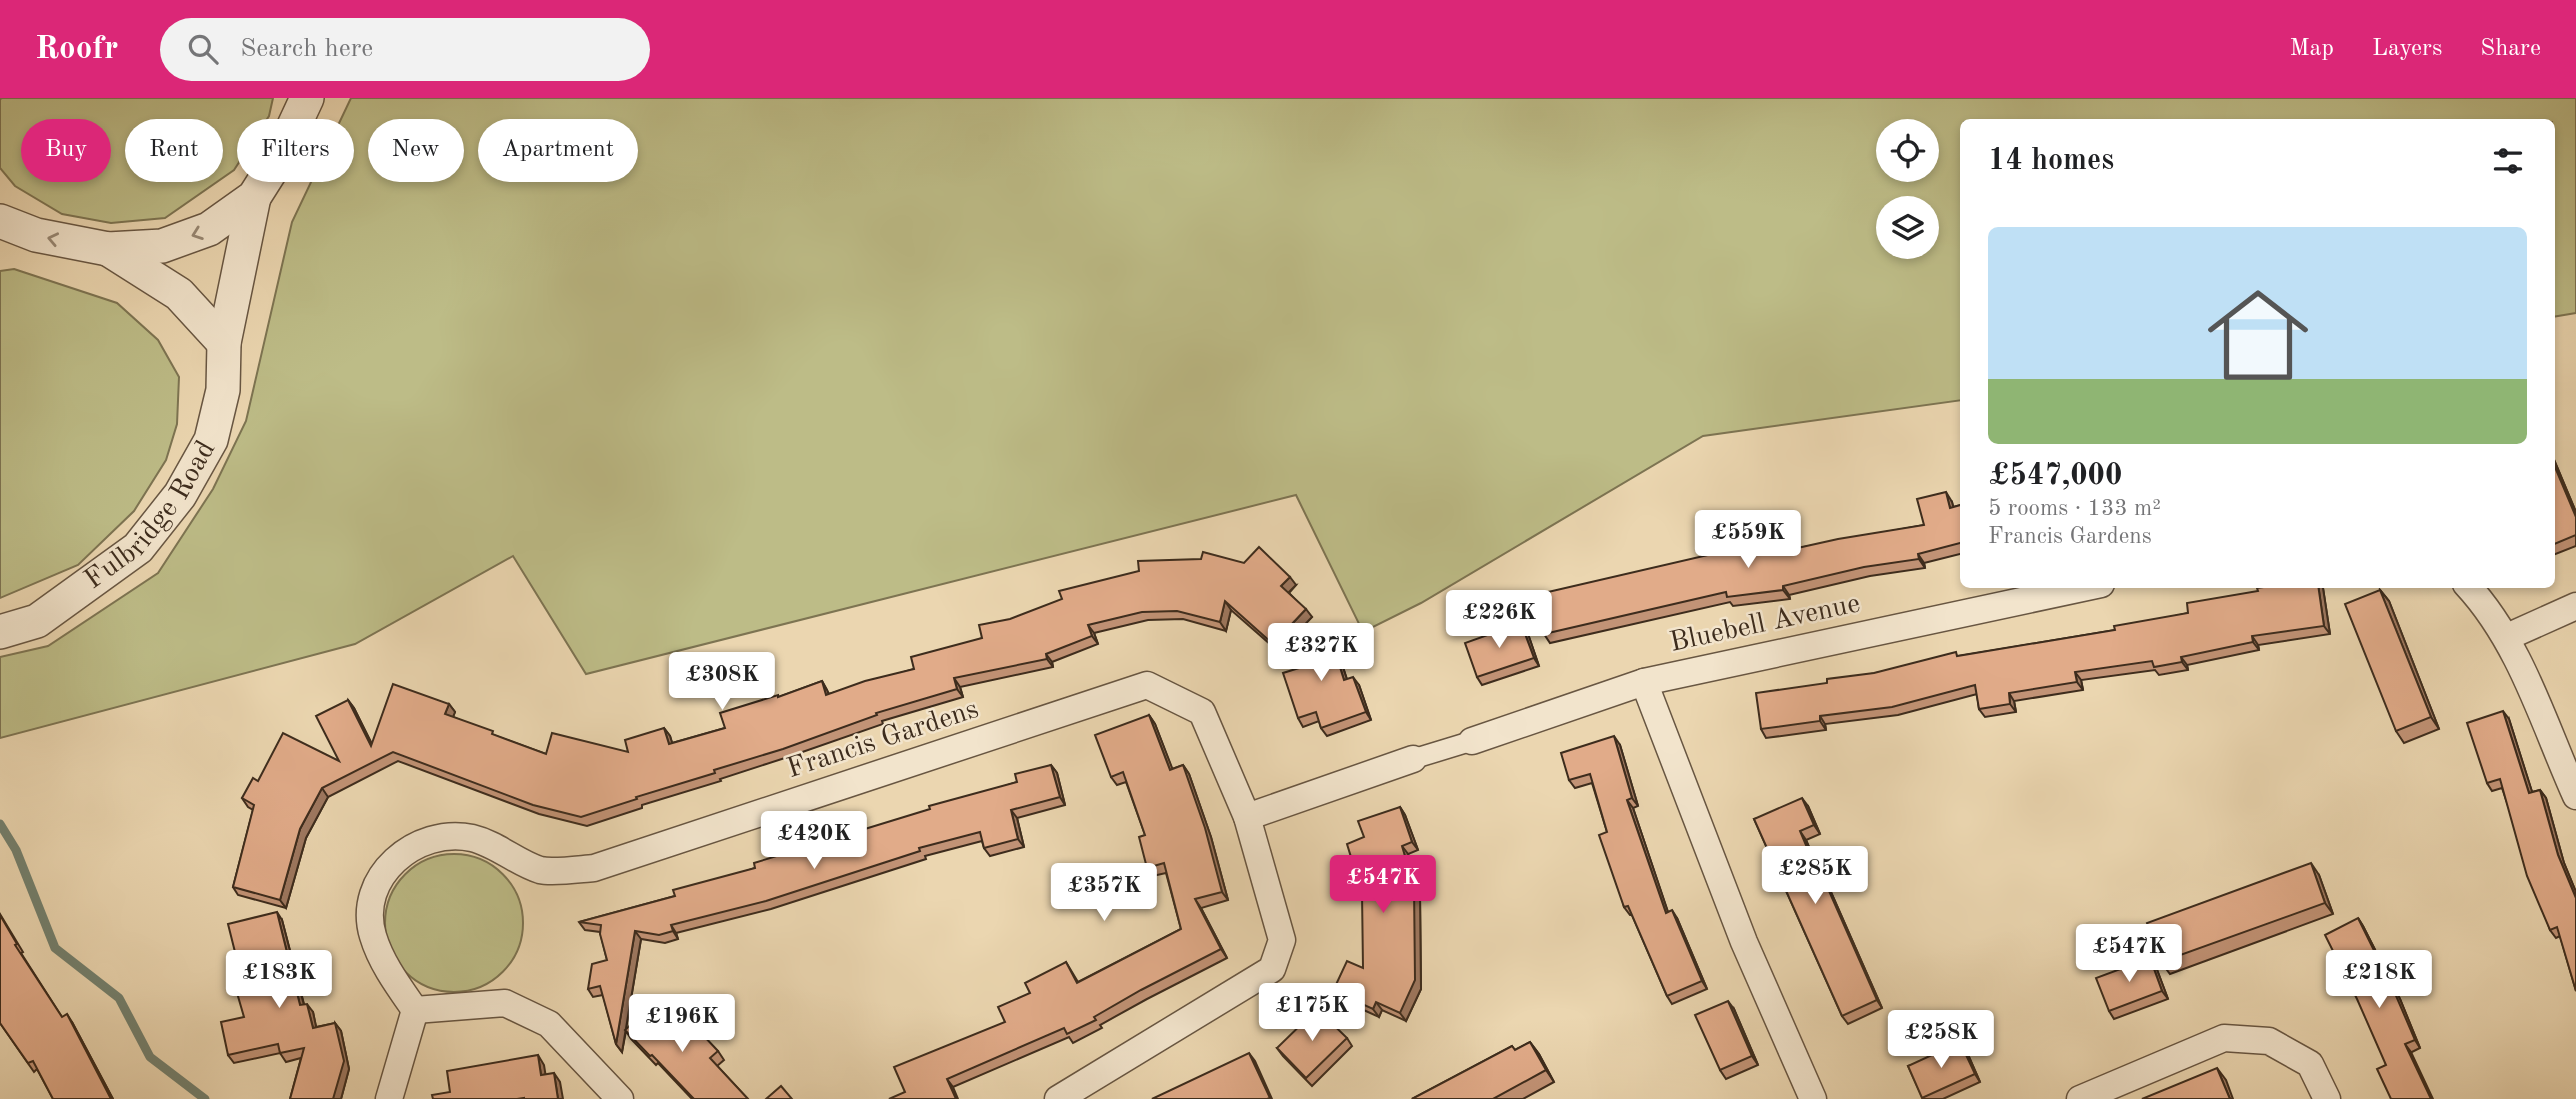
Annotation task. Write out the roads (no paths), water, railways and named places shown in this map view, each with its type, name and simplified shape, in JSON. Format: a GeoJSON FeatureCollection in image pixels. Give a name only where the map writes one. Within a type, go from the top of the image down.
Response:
{"type":"FeatureCollection","features":[{"type":"Feature","properties":{"kind":"street"},"geometry":{"type":"LineString","coordinates":[[0,221],[36,235],[108,249],[162,246],[209,229],[254,197],[280,156],[307,98]]}},
{"type":"Feature","properties":{"kind":"street","name":"Fulbridge Road"},"geometry":{"type":"LineString","coordinates":[[0,632],[37,621],[138,548],[180,495],[211,440],[223,390],[224,343],[254,197]]}},
{"type":"Feature","properties":{"kind":"street"},"geometry":{"type":"LineString","coordinates":[[108,249],[178,294],[224,343]]}},
{"type":"Feature","properties":{"kind":"street","name":"Bluebell Avenue"},"geometry":{"type":"LineString","coordinates":[[1460,745],[1644,682],[2082,588]]}},
{"type":"Feature","properties":{"kind":"street"},"geometry":{"type":"LineString","coordinates":[[2470,588],[2507,637],[2576,796]]}},
{"type":"Feature","properties":{"kind":"street"},"geometry":{"type":"LineString","coordinates":[[2507,637],[2576,606]]}},
{"type":"Feature","properties":{"kind":"street"},"geometry":{"type":"LineString","coordinates":[[1644,682],[1744,942],[1813,1099]]}},
{"type":"Feature","properties":{"kind":"street","name":"Francis Gardens"},"geometry":{"type":"LineString","coordinates":[[415,1010],[398,986],[372,934],[370,905],[381,876],[399,855],[423,842],[448,837],[471,838],[541,870],[594,868],[1147,685],[1202,712],[1247,817],[1282,940],[1272,969],[1058,1099]]}},
{"type":"Feature","properties":{"kind":"street"},"geometry":{"type":"LineString","coordinates":[[1247,817],[1460,745]]}},
{"type":"Feature","properties":{"kind":"street"},"geometry":{"type":"LineString","coordinates":[[389,1099],[415,1010],[505,1003],[549,1024],[620,1099]]}},
{"type":"Feature","properties":{"kind":"street"},"geometry":{"type":"LineString","coordinates":[[2080,1099],[2224,1038],[2269,1041],[2310,1064],[2327,1099]]}},
{"type":"Feature","properties":{"kind":"waterway"},"geometry":{"type":"LineString","coordinates":[[0,824],[16,850],[55,948],[119,998],[150,1057],[205,1099]]}}]}
